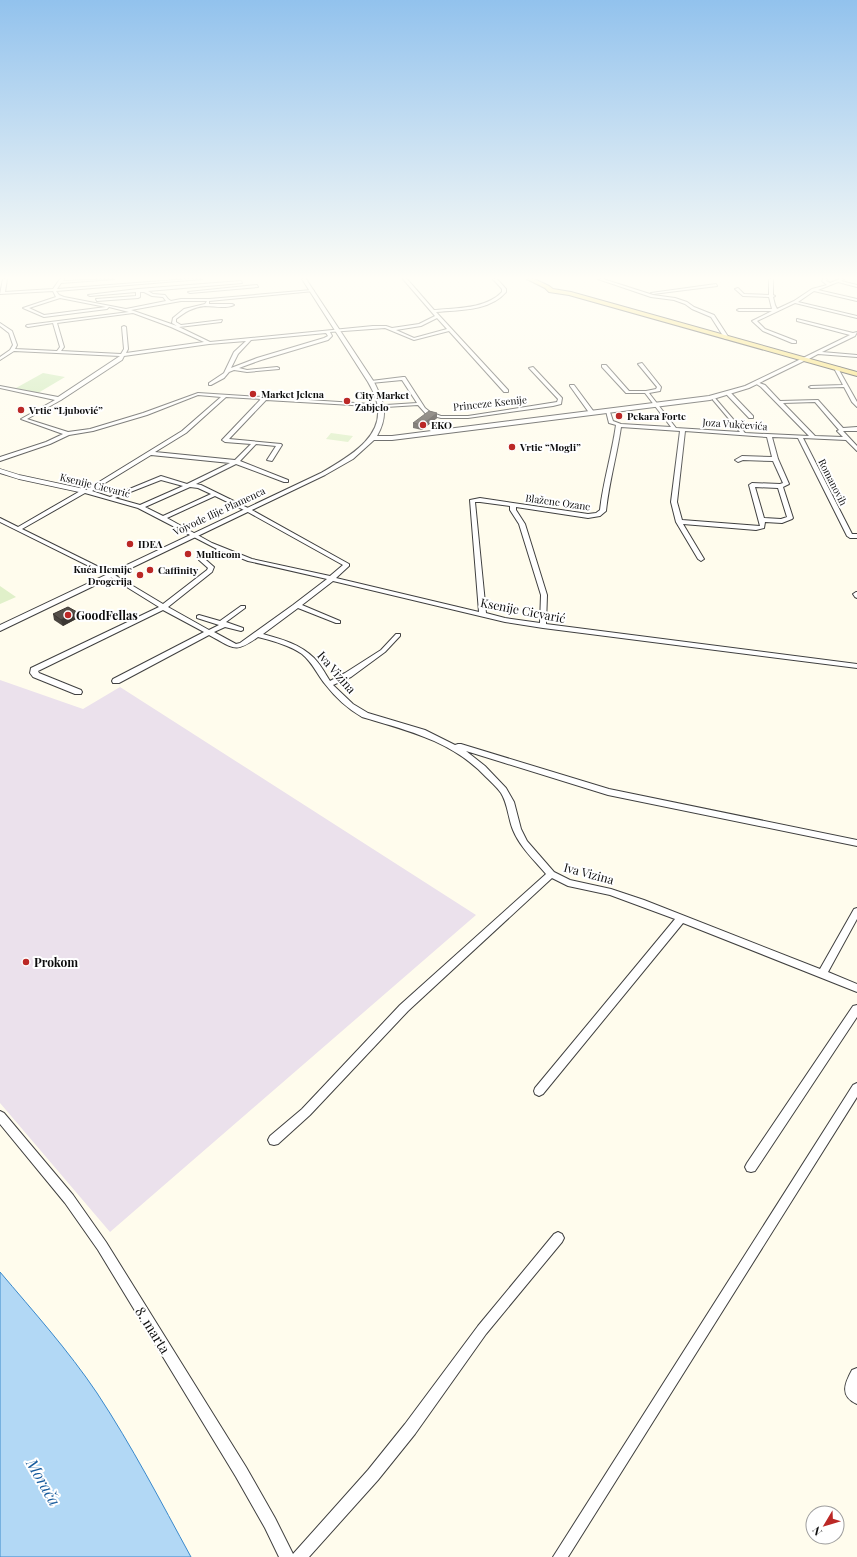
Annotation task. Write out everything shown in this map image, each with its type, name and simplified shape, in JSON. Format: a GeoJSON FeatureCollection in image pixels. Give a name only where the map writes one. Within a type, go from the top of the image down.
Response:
{"type":"FeatureCollection","features":[{"type":"Feature","properties":{"kind":"main road"},"geometry":{"type":"LineString","coordinates":[[778,352],[857,374]]}},
{"type":"Feature","properties":{"kind":"street"},"geometry":{"type":"LineString","coordinates":[[0,359],[11,352]]}},
{"type":"Feature","properties":{"kind":"street"},"geometry":{"type":"LineString","coordinates":[[50,352],[123,355],[147,352]]}},
{"type":"Feature","properties":{"kind":"street"},"geometry":{"type":"LineString","coordinates":[[68,434],[23,419],[59,399],[110,366],[123,355],[125,352]]}},
{"type":"Feature","properties":{"kind":"street"},"geometry":{"type":"LineString","coordinates":[[228,371],[231,362],[238,352]]}},
{"type":"Feature","properties":{"kind":"street"},"geometry":{"type":"LineString","coordinates":[[211,384],[221,378],[228,371],[243,364],[284,352]]}},
{"type":"Feature","properties":{"kind":"street"},"geometry":{"type":"LineString","coordinates":[[351,352],[371,382],[382,405],[382,417],[374,437]]}},
{"type":"Feature","properties":{"kind":"street"},"geometry":{"type":"LineString","coordinates":[[470,352],[506,391]]}},
{"type":"Feature","properties":{"kind":"street"},"geometry":{"type":"LineString","coordinates":[[805,359],[819,352]]}},
{"type":"Feature","properties":{"kind":"street"},"geometry":{"type":"LineString","coordinates":[[816,353],[857,356]]}},
{"type":"Feature","properties":{"kind":"street","name":"Princeze Ksenije"},"geometry":{"type":"LineString","coordinates":[[374,437],[404,436],[608,412],[728,394],[757,383],[805,359]]}},
{"type":"Feature","properties":{"kind":"street"},"geometry":{"type":"LineString","coordinates":[[231,362],[243,364]]}},
{"type":"Feature","properties":{"kind":"street"},"geometry":{"type":"LineString","coordinates":[[604,366],[627,391],[656,391],[659,388],[640,364]]}},
{"type":"Feature","properties":{"kind":"street"},"geometry":{"type":"LineString","coordinates":[[234,369],[247,371],[277,368]]}},
{"type":"Feature","properties":{"kind":"street","name":"Princeze Ksenije"},"geometry":{"type":"LineString","coordinates":[[371,382],[402,378],[419,404],[428,413],[448,417],[468,417],[559,403],[560,399],[531,368]]}},
{"type":"Feature","properties":{"kind":"street"},"geometry":{"type":"LineString","coordinates":[[839,368],[837,370],[857,406]]}},
{"type":"Feature","properties":{"kind":"street"},"geometry":{"type":"LineString","coordinates":[[757,383],[763,386],[813,437]]}},
{"type":"Feature","properties":{"kind":"street"},"geometry":{"type":"LineString","coordinates":[[572,386],[592,413]]}},
{"type":"Feature","properties":{"kind":"street"},"geometry":{"type":"LineString","coordinates":[[811,387],[845,386]]}},
{"type":"Feature","properties":{"kind":"street"},"geometry":{"type":"LineString","coordinates":[[0,387],[59,399]]}},
{"type":"Feature","properties":{"kind":"street"},"geometry":{"type":"LineString","coordinates":[[646,392],[674,428]]}},
{"type":"Feature","properties":{"kind":"street"},"geometry":{"type":"LineString","coordinates":[[0,459],[48,444],[68,434],[80,433],[120,422],[196,394],[382,405],[419,404]]}},
{"type":"Feature","properties":{"kind":"street"},"geometry":{"type":"LineString","coordinates":[[728,394],[751,417]]}},
{"type":"Feature","properties":{"kind":"street"},"geometry":{"type":"LineString","coordinates":[[18,529],[150,453],[188,429],[225,396]]}},
{"type":"Feature","properties":{"kind":"street"},"geometry":{"type":"LineString","coordinates":[[264,399],[225,440],[279,445],[270,460]]}},
{"type":"Feature","properties":{"kind":"street"},"geometry":{"type":"LineString","coordinates":[[715,400],[744,434]]}},
{"type":"Feature","properties":{"kind":"street"},"geometry":{"type":"LineString","coordinates":[[778,402],[816,401],[842,430],[841,433],[846,439],[857,449]]}},
{"type":"Feature","properties":{"kind":"street"},"geometry":{"type":"LineString","coordinates":[[608,412],[610,421],[619,424]]}},
{"type":"Feature","properties":{"kind":"street"},"geometry":{"type":"LineString","coordinates":[[468,417],[474,427]]}},
{"type":"Feature","properties":{"kind":"street","name":"Joza Vukčevića"},"geometry":{"type":"LineString","coordinates":[[619,424],[744,434],[846,439]]}},
{"type":"Feature","properties":{"kind":"street","name":"Blažene Ozane"},"geometry":{"type":"LineString","coordinates":[[483,614],[472,501],[475,500],[588,516],[602,513],[616,451],[619,424]]}},
{"type":"Feature","properties":{"kind":"street"},"geometry":{"type":"LineString","coordinates":[[683,429],[674,502],[679,522],[702,559]]}},
{"type":"Feature","properties":{"kind":"street"},"geometry":{"type":"LineString","coordinates":[[842,430],[857,429]]}},
{"type":"Feature","properties":{"kind":"street"},"geometry":{"type":"LineString","coordinates":[[679,522],[756,528],[762,526],[762,520],[752,485],[780,486],[786,484],[775,459],[769,435]]}},
{"type":"Feature","properties":{"kind":"street","name":"Romanovih"},"geometry":{"type":"LineString","coordinates":[[799,436],[850,536],[857,536]]}},
{"type":"Feature","properties":{"kind":"street","name":"Vojvode Ilije Plamenca"},"geometry":{"type":"LineString","coordinates":[[0,628],[339,465],[365,447],[374,437]]}},
{"type":"Feature","properties":{"kind":"street"},"geometry":{"type":"LineString","coordinates":[[140,507],[189,486],[236,462],[254,443]]}},
{"type":"Feature","properties":{"kind":"street"},"geometry":{"type":"LineString","coordinates":[[150,453],[236,462],[286,480]]}},
{"type":"Feature","properties":{"kind":"street"},"geometry":{"type":"LineString","coordinates":[[738,460],[742,458],[775,459]]}},
{"type":"Feature","properties":{"kind":"street","name":"Ksenije Cicvarić"},"geometry":{"type":"LineString","coordinates":[[0,471],[19,477],[85,491],[140,507],[182,528],[193,536],[222,549],[255,561],[333,578],[519,623],[857,666]]}},
{"type":"Feature","properties":{"kind":"street"},"geometry":{"type":"LineString","coordinates":[[0,520],[111,575],[164,607],[235,646],[242,644],[298,606],[347,565],[248,510],[199,486],[189,486],[161,478],[111,498]]}},
{"type":"Feature","properties":{"kind":"street"},"geometry":{"type":"LineString","coordinates":[[762,520],[782,521],[790,518],[780,486]]}},
{"type":"Feature","properties":{"kind":"street"},"geometry":{"type":"LineString","coordinates":[[163,518],[215,494]]}},
{"type":"Feature","properties":{"kind":"street"},"geometry":{"type":"LineString","coordinates":[[513,505],[513,510],[522,524],[544,595],[543,626]]}},
{"type":"Feature","properties":{"kind":"street"},"geometry":{"type":"LineString","coordinates":[[78,692],[36,675],[33,672],[34,670],[164,607],[210,571],[211,566],[202,560],[222,549]]}},
{"type":"Feature","properties":{"kind":"street"},"geometry":{"type":"LineString","coordinates":[[298,606],[338,622]]}},
{"type":"Feature","properties":{"kind":"street"},"geometry":{"type":"LineString","coordinates":[[116,681],[211,633],[244,607]]}},
{"type":"Feature","properties":{"kind":"street"},"geometry":{"type":"LineString","coordinates":[[199,616],[241,629]]}},
{"type":"Feature","properties":{"kind":"street","name":"Iva Vizina"},"geometry":{"type":"LineString","coordinates":[[257,634],[291,645],[303,652],[311,659],[329,684],[362,714],[405,726],[445,743],[461,751],[482,768],[503,790],[510,802],[520,836],[551,874],[568,883],[611,892],[682,918],[857,988]]}},
{"type":"Feature","properties":{"kind":"street"},"geometry":{"type":"LineString","coordinates":[[329,684],[348,675],[383,651],[398,635]]}},
{"type":"Feature","properties":{"kind":"street"},"geometry":{"type":"LineString","coordinates":[[445,743],[608,792],[857,843]]}},
{"type":"Feature","properties":{"kind":"street"},"geometry":{"type":"LineString","coordinates":[[274,1140],[306,1112],[404,1008],[551,874]]}},
{"type":"Feature","properties":{"kind":"street"},"geometry":{"type":"LineString","coordinates":[[822,974],[857,911]]}},
{"type":"Feature","properties":{"kind":"street"},"geometry":{"type":"LineString","coordinates":[[539,1091],[682,918]]}},
{"type":"Feature","properties":{"kind":"street"},"geometry":{"type":"LineString","coordinates":[[751,1167],[857,1009]]}},
{"type":"Feature","properties":{"kind":"street"},"geometry":{"type":"LineString","coordinates":[[560,1557],[857,1088]]}},
{"type":"Feature","properties":{"kind":"street","name":"8. marta"},"geometry":{"type":"LineString","coordinates":[[0,1116],[69,1199],[102,1246],[241,1472],[270,1523],[287,1557]]}},
{"type":"Feature","properties":{"kind":"street"},"geometry":{"type":"LineString","coordinates":[[299,1557],[373,1474],[410,1429],[482,1330],[558,1238]]}},
{"type":"Feature","properties":{"kind":"street"},"geometry":{"type":"LineString","coordinates":[[857,1375],[852,1384],[851,1390],[857,1397]]}},
{"type":"Feature","properties":{"kind":"shaded area"},"geometry":{"type":"Polygon","coordinates":[[[0,680],[83,709],[120,687],[476,915],[110,1232],[0,1103],[0,680]]]}},
{"type":"Feature","properties":{"kind":"green space"},"geometry":{"type":"Polygon","coordinates":[[[43,373],[65,377],[38,393],[16,388],[43,373]]]}},
{"type":"Feature","properties":{"kind":"green space"},"geometry":{"type":"Polygon","coordinates":[[[331,433],[353,436],[348,442],[326,439],[331,433]]]}},
{"type":"Feature","properties":{"kind":"green space"},"geometry":{"type":"Polygon","coordinates":[[[0,586],[16,597],[0,604],[0,586]]]}},
{"type":"Feature","properties":{"kind":"water","name":"Morača"},"geometry":{"type":"Polygon","coordinates":[[[0,1272],[38,1316],[97,1393],[134,1454],[191,1557],[0,1557],[0,1272]]]}},
{"type":"Feature","properties":{"kind":"building"},"geometry":{"type":"Polygon","coordinates":[[[429,411],[437,413],[422,425],[413,423],[429,411]]]}},
{"type":"Feature","properties":{"kind":"building"},"geometry":{"type":"Polygon","coordinates":[[[68,607],[77,612],[61,620],[53,614],[68,607]]]}},
{"type":"Feature","properties":{"kind":"place","name":"Market Jelena"},"geometry":{"type":"Point","coordinates":[253,394]}},
{"type":"Feature","properties":{"kind":"place","name":"City Market Zabjelo"},"geometry":{"type":"Point","coordinates":[347,401]}},
{"type":"Feature","properties":{"kind":"place","name":"Vrtic “Ljubović”"},"geometry":{"type":"Point","coordinates":[21,410]}},
{"type":"Feature","properties":{"kind":"place","name":"Pekara Forte"},"geometry":{"type":"Point","coordinates":[619,416]}},
{"type":"Feature","properties":{"kind":"place","name":"EKO"},"geometry":{"type":"Point","coordinates":[423,425]}},
{"type":"Feature","properties":{"kind":"place","name":"Vrtic “Mogli”"},"geometry":{"type":"Point","coordinates":[512,447]}},
{"type":"Feature","properties":{"kind":"place","name":"IDEA"},"geometry":{"type":"Point","coordinates":[130,544]}},
{"type":"Feature","properties":{"kind":"place","name":"Multicom"},"geometry":{"type":"Point","coordinates":[188,554]}},
{"type":"Feature","properties":{"kind":"place","name":"Caffinity"},"geometry":{"type":"Point","coordinates":[150,570]}},
{"type":"Feature","properties":{"kind":"place","name":"Kuća Hemije Drogerija"},"geometry":{"type":"Point","coordinates":[140,575]}},
{"type":"Feature","properties":{"kind":"place","name":"GoodFellas"},"geometry":{"type":"Point","coordinates":[68,615]}},
{"type":"Feature","properties":{"kind":"place","name":"Prokom"},"geometry":{"type":"Point","coordinates":[26,962]}}]}
